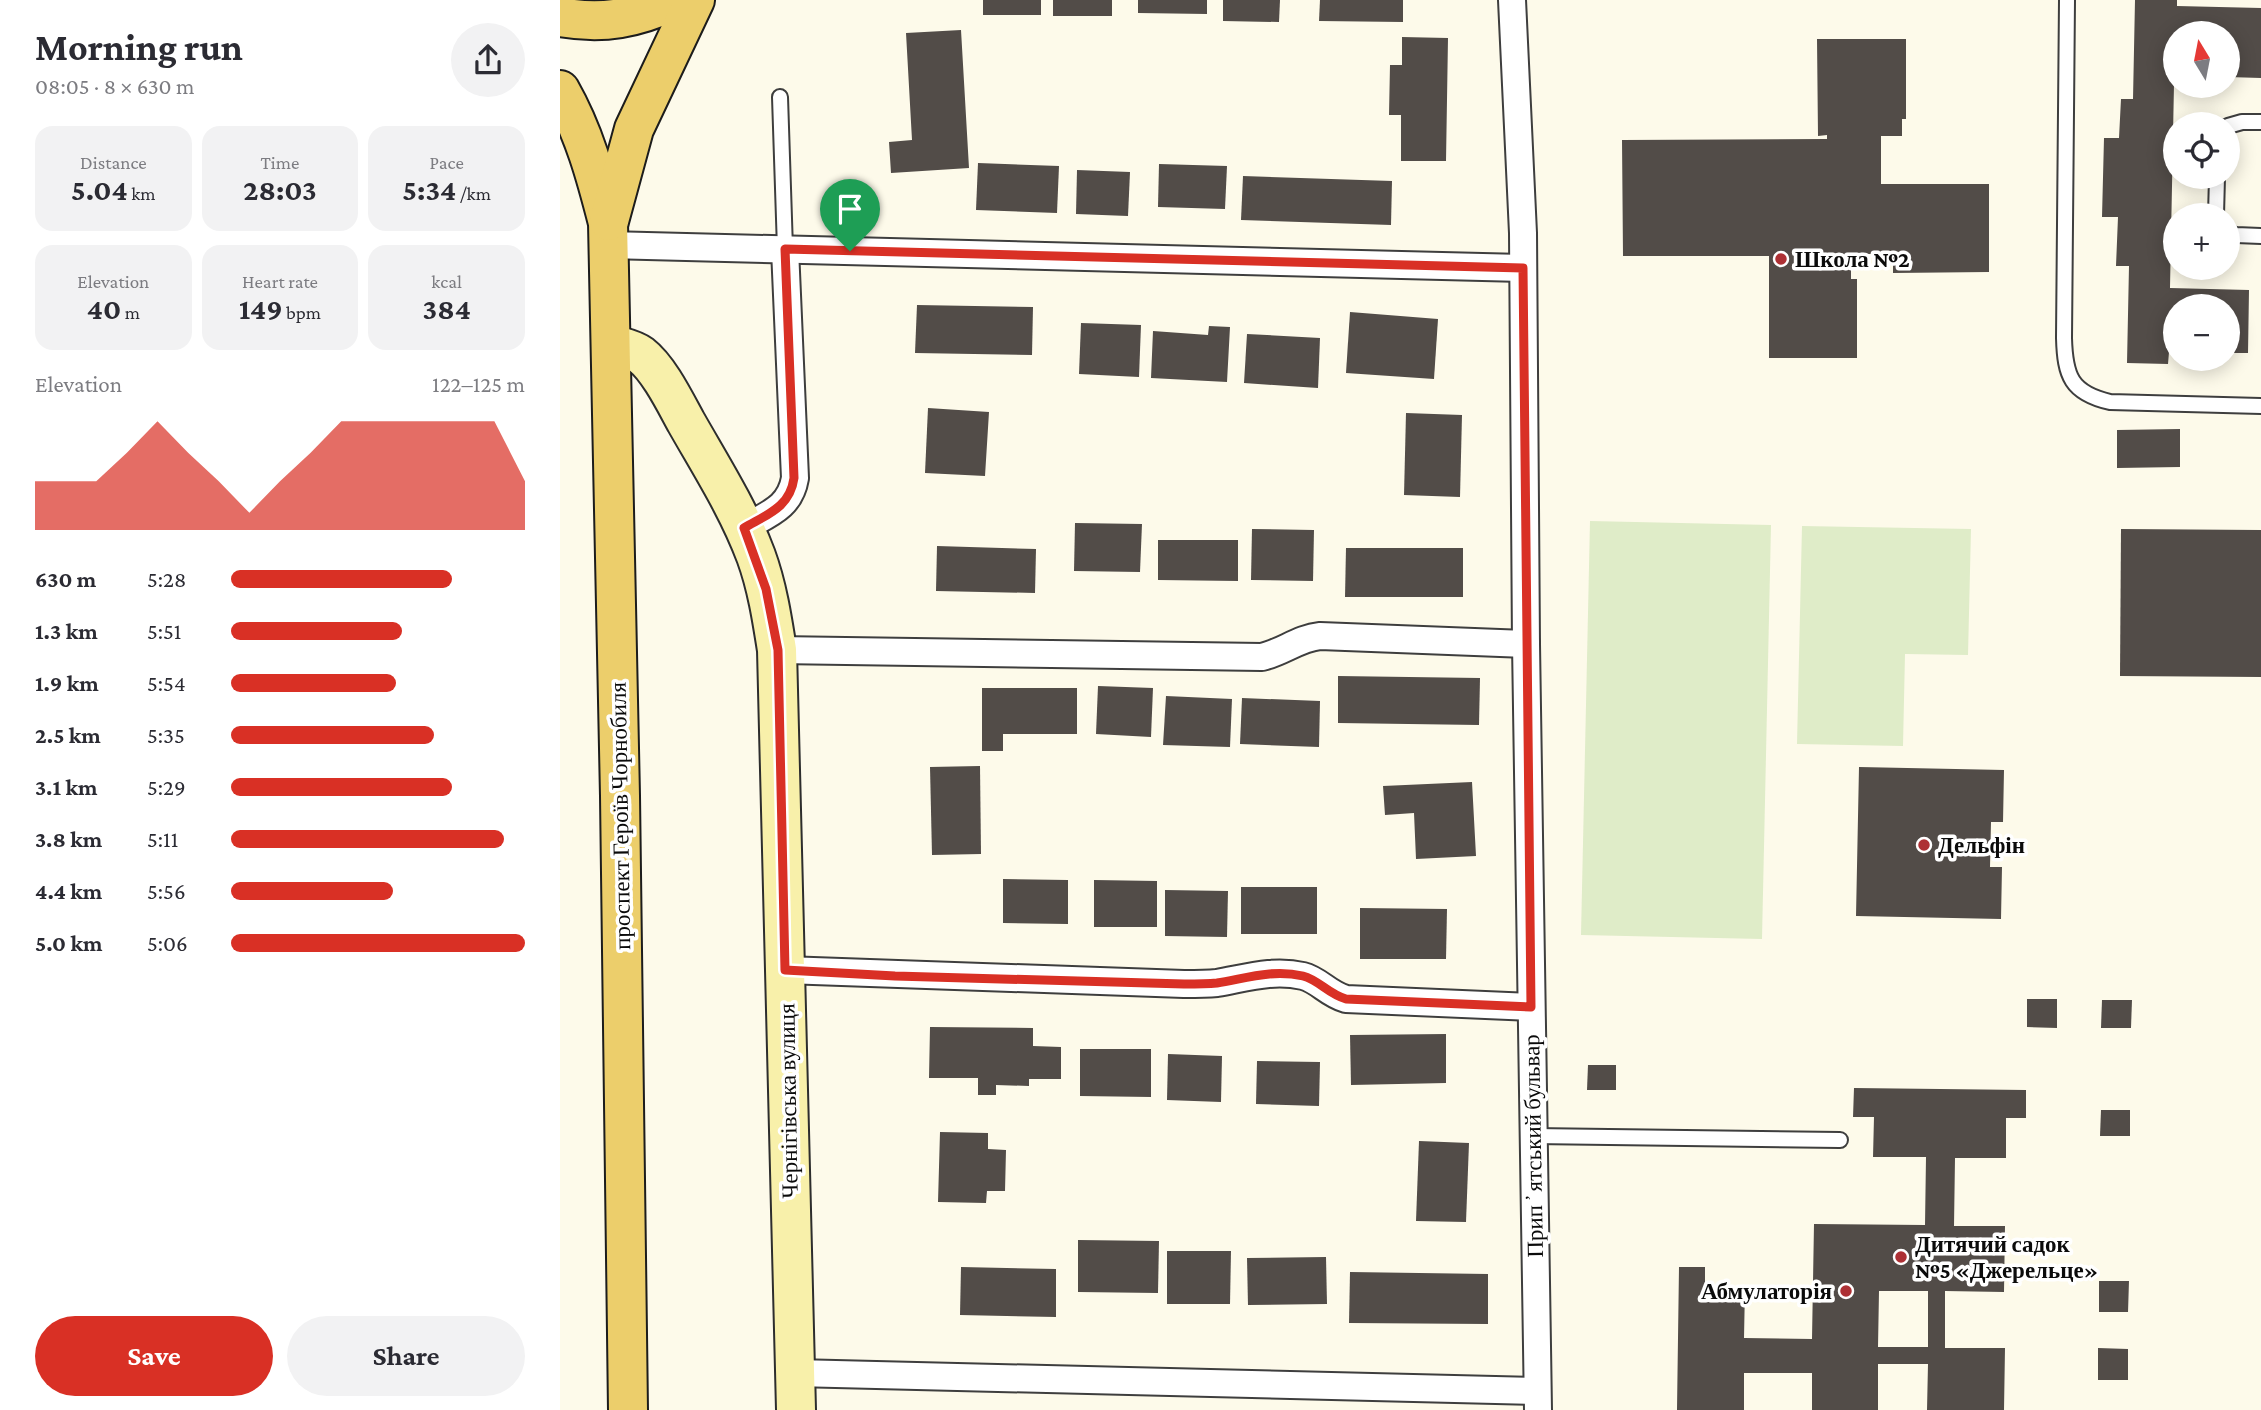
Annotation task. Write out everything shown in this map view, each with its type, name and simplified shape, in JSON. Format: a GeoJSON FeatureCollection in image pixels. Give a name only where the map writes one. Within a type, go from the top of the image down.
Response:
{"type":"FeatureCollection","features":[{"type":"Feature","properties":{"kind":"main road"},"geometry":{"type":"LineString","coordinates":[[560,17],[582,21],[615,20],[647,13],[676,0]]}},
{"type":"Feature","properties":{"kind":"main road","name":"проспект Героїв Чорнобиля"},"geometry":{"type":"LineString","coordinates":[[608,234],[634,129],[695,0]]}},
{"type":"Feature","properties":{"kind":"main road","name":"проспект Героїв Чорнобиля"},"geometry":{"type":"LineString","coordinates":[[560,90],[588,150],[608,234],[628,1410]]}},
{"type":"Feature","properties":{"kind":"street","name":"Припʼятський бульвар"},"geometry":{"type":"LineString","coordinates":[[1513,0],[1523,268],[1537,1401]]}},
{"type":"Feature","properties":{"kind":"street"},"geometry":{"type":"LineString","coordinates":[[608,234],[785,249],[1523,268]]}},
{"type":"Feature","properties":{"kind":"street"},"geometry":{"type":"LineString","coordinates":[[744,528],[785,503],[793,489],[785,249]]}},
{"type":"Feature","properties":{"kind":"street","name":"Чернігівська вулиця"},"geometry":{"type":"LineString","coordinates":[[611,344],[641,355],[651,365],[679,409],[744,528],[766,589],[778,650],[796,1391]]}},
{"type":"Feature","properties":{"kind":"street"},"geometry":{"type":"LineString","coordinates":[[778,650],[1262,657],[1309,637],[1320,636],[1526,644]]}},
{"type":"Feature","properties":{"kind":"street"},"geometry":{"type":"LineString","coordinates":[[785,970],[895,976],[1184,984],[1214,983],[1269,973],[1285,973],[1309,978],[1333,995],[1346,999],[1531,1007]]}},
{"type":"Feature","properties":{"kind":"street"},"geometry":{"type":"LineString","coordinates":[[796,1391],[1537,1401]]}},
{"type":"Feature","properties":{"kind":"lane"},"geometry":{"type":"LineString","coordinates":[[2067,0],[2064,338],[2069,377],[2078,389],[2092,398],[2110,402],[2261,405]]}},
{"type":"Feature","properties":{"kind":"lane"},"geometry":{"type":"LineString","coordinates":[[780,97],[785,249]]}},
{"type":"Feature","properties":{"kind":"lane"},"geometry":{"type":"LineString","coordinates":[[2240,123],[2261,122]]}},
{"type":"Feature","properties":{"kind":"lane"},"geometry":{"type":"LineString","coordinates":[[2240,235],[2261,236]]}},
{"type":"Feature","properties":{"kind":"lane"},"geometry":{"type":"LineString","coordinates":[[1533,1136],[1840,1140]]}},
{"type":"Feature","properties":{"kind":"green space"},"geometry":{"type":"Polygon","coordinates":[[[1590,521],[1771,525],[1762,939],[1581,935],[1590,521]]]}},
{"type":"Feature","properties":{"kind":"green space"},"geometry":{"type":"Polygon","coordinates":[[[1802,526],[1971,529],[1968,655],[1905,654],[1903,746],[1797,744],[1802,526]]]}},
{"type":"Feature","properties":{"kind":"building"},"geometry":{"type":"Polygon","coordinates":[[[983,0],[1041,0],[1041,15],[983,15],[983,0]]]}},
{"type":"Feature","properties":{"kind":"building"},"geometry":{"type":"Polygon","coordinates":[[[1053,0],[1112,0],[1112,16],[1053,16],[1053,0]]]}},
{"type":"Feature","properties":{"kind":"building"},"geometry":{"type":"Polygon","coordinates":[[[1138,0],[1207,0],[1207,14],[1138,13],[1138,0]]]}},
{"type":"Feature","properties":{"kind":"building"},"geometry":{"type":"Polygon","coordinates":[[[1223,0],[1280,0],[1279,22],[1223,21],[1223,0]]]}},
{"type":"Feature","properties":{"kind":"building"},"geometry":{"type":"Polygon","coordinates":[[[1320,0],[1403,0],[1403,22],[1319,21],[1320,0]]]}},
{"type":"Feature","properties":{"kind":"building"},"geometry":{"type":"Polygon","coordinates":[[[2135,0],[2177,0],[2177,6],[2261,8],[2261,78],[2240,77],[2240,21],[2163,21],[2163,98],[2174,98],[2173,112],[2163,112],[2163,189],[2172,189],[2172,203],[2163,203],[2163,280],[2170,280],[2170,288],[2249,290],[2248,353],[2240,353],[2240,294],[2163,294],[2163,364],[2127,363],[2129,266],[2116,266],[2118,217],[2102,217],[2104,138],[2119,138],[2121,99],[2133,99],[2135,0]]]}},
{"type":"Feature","properties":{"kind":"building"},"geometry":{"type":"Polygon","coordinates":[[[961,30],[969,168],[891,173],[889,142],[912,140],[906,33],[961,30]]]}},
{"type":"Feature","properties":{"kind":"building"},"geometry":{"type":"Polygon","coordinates":[[[1402,37],[1448,38],[1446,161],[1401,161],[1401,115],[1389,115],[1390,65],[1402,65],[1402,37]]]}},
{"type":"Feature","properties":{"kind":"building"},"geometry":{"type":"Polygon","coordinates":[[[1817,39],[1906,39],[1906,119],[1902,119],[1902,136],[1881,136],[1881,184],[1989,184],[1989,272],[1893,273],[1893,254],[1858,254],[1858,259],[1851,259],[1851,279],[1857,279],[1857,358],[1769,358],[1769,256],[1623,256],[1622,140],[1827,139],[1827,135],[1818,136],[1817,39]]]}},
{"type":"Feature","properties":{"kind":"building"},"geometry":{"type":"Polygon","coordinates":[[[978,163],[1059,166],[1057,213],[976,210],[978,163]]]}},
{"type":"Feature","properties":{"kind":"building"},"geometry":{"type":"Polygon","coordinates":[[[1159,164],[1227,166],[1225,209],[1158,207],[1159,164]]]}},
{"type":"Feature","properties":{"kind":"building"},"geometry":{"type":"Polygon","coordinates":[[[1077,170],[1130,172],[1128,216],[1076,214],[1077,170]]]}},
{"type":"Feature","properties":{"kind":"building"},"geometry":{"type":"Polygon","coordinates":[[[1243,176],[1392,181],[1391,225],[1241,220],[1243,176]]]}},
{"type":"Feature","properties":{"kind":"building"},"geometry":{"type":"Polygon","coordinates":[[[917,305],[1033,307],[1032,355],[915,353],[917,305]]]}},
{"type":"Feature","properties":{"kind":"building"},"geometry":{"type":"Polygon","coordinates":[[[1350,312],[1438,319],[1434,379],[1346,373],[1350,312]]]}},
{"type":"Feature","properties":{"kind":"building"},"geometry":{"type":"Polygon","coordinates":[[[1081,323],[1141,325],[1139,377],[1079,374],[1081,323]]]}},
{"type":"Feature","properties":{"kind":"building"},"geometry":{"type":"Polygon","coordinates":[[[1209,326],[1230,327],[1227,382],[1151,378],[1153,331],[1208,335],[1209,326]]]}},
{"type":"Feature","properties":{"kind":"building"},"geometry":{"type":"Polygon","coordinates":[[[1247,334],[1320,338],[1318,388],[1244,383],[1247,334]]]}},
{"type":"Feature","properties":{"kind":"building"},"geometry":{"type":"Polygon","coordinates":[[[928,408],[989,412],[985,476],[925,473],[928,408]]]}},
{"type":"Feature","properties":{"kind":"building"},"geometry":{"type":"Polygon","coordinates":[[[1406,413],[1462,415],[1460,497],[1404,495],[1406,413]]]}},
{"type":"Feature","properties":{"kind":"building"},"geometry":{"type":"Polygon","coordinates":[[[2180,429],[2180,467],[2117,468],[2117,430],[2180,429]]]}},
{"type":"Feature","properties":{"kind":"building"},"geometry":{"type":"Polygon","coordinates":[[[1075,523],[1142,524],[1140,572],[1074,571],[1075,523]]]}},
{"type":"Feature","properties":{"kind":"building"},"geometry":{"type":"Polygon","coordinates":[[[1252,529],[1314,530],[1313,581],[1251,580],[1252,529]]]}},
{"type":"Feature","properties":{"kind":"building"},"geometry":{"type":"Polygon","coordinates":[[[2121,529],[2261,530],[2261,677],[2120,676],[2121,529]]]}},
{"type":"Feature","properties":{"kind":"building"},"geometry":{"type":"Polygon","coordinates":[[[1158,540],[1238,540],[1238,581],[1158,580],[1158,540]]]}},
{"type":"Feature","properties":{"kind":"building"},"geometry":{"type":"Polygon","coordinates":[[[937,546],[1036,549],[1035,593],[936,591],[937,546]]]}},
{"type":"Feature","properties":{"kind":"building"},"geometry":{"type":"Polygon","coordinates":[[[1346,548],[1463,548],[1463,597],[1345,597],[1346,548]]]}},
{"type":"Feature","properties":{"kind":"building"},"geometry":{"type":"Polygon","coordinates":[[[1338,676],[1480,678],[1479,725],[1338,723],[1338,676]]]}},
{"type":"Feature","properties":{"kind":"building"},"geometry":{"type":"Polygon","coordinates":[[[1098,686],[1153,688],[1151,737],[1096,734],[1098,686]]]}},
{"type":"Feature","properties":{"kind":"building"},"geometry":{"type":"Polygon","coordinates":[[[982,688],[1077,688],[1077,734],[1003,734],[1003,751],[982,751],[982,688]]]}},
{"type":"Feature","properties":{"kind":"building"},"geometry":{"type":"Polygon","coordinates":[[[1166,696],[1232,699],[1230,747],[1163,745],[1166,696]]]}},
{"type":"Feature","properties":{"kind":"building"},"geometry":{"type":"Polygon","coordinates":[[[1242,698],[1320,701],[1319,747],[1240,744],[1242,698]]]}},
{"type":"Feature","properties":{"kind":"building"},"geometry":{"type":"Polygon","coordinates":[[[980,766],[981,854],[932,855],[930,767],[980,766]]]}},
{"type":"Feature","properties":{"kind":"building","name":"Дельфін"},"geometry":{"type":"Polygon","coordinates":[[[1859,767],[2004,770],[2003,822],[1991,822],[1990,867],[2002,867],[2001,919],[1856,916],[1859,767]]]}},
{"type":"Feature","properties":{"kind":"building"},"geometry":{"type":"Polygon","coordinates":[[[1472,782],[1476,856],[1416,859],[1414,813],[1385,815],[1383,786],[1472,782]]]}},
{"type":"Feature","properties":{"kind":"building"},"geometry":{"type":"Polygon","coordinates":[[[1003,879],[1068,880],[1068,924],[1003,923],[1003,879]]]}},
{"type":"Feature","properties":{"kind":"building"},"geometry":{"type":"Polygon","coordinates":[[[1094,880],[1157,881],[1157,927],[1094,927],[1094,880]]]}},
{"type":"Feature","properties":{"kind":"building"},"geometry":{"type":"Polygon","coordinates":[[[1241,887],[1317,887],[1317,934],[1241,934],[1241,887]]]}},
{"type":"Feature","properties":{"kind":"building"},"geometry":{"type":"Polygon","coordinates":[[[1165,890],[1228,891],[1227,937],[1165,936],[1165,890]]]}},
{"type":"Feature","properties":{"kind":"building"},"geometry":{"type":"Polygon","coordinates":[[[1360,908],[1447,909],[1446,959],[1360,959],[1360,908]]]}},
{"type":"Feature","properties":{"kind":"building"},"geometry":{"type":"Polygon","coordinates":[[[2027,999],[2057,999],[2057,1028],[2027,1027],[2027,999]]]}},
{"type":"Feature","properties":{"kind":"building"},"geometry":{"type":"Polygon","coordinates":[[[2102,1000],[2132,1000],[2131,1028],[2101,1028],[2102,1000]]]}},
{"type":"Feature","properties":{"kind":"building"},"geometry":{"type":"Polygon","coordinates":[[[930,1027],[1033,1028],[1033,1046],[1061,1047],[1061,1079],[1029,1079],[1029,1086],[996,1085],[996,1095],[978,1095],[978,1078],[929,1078],[930,1027]]]}},
{"type":"Feature","properties":{"kind":"building"},"geometry":{"type":"Polygon","coordinates":[[[1446,1034],[1446,1083],[1351,1085],[1350,1035],[1446,1034]]]}},
{"type":"Feature","properties":{"kind":"building"},"geometry":{"type":"Polygon","coordinates":[[[1080,1049],[1151,1049],[1151,1097],[1080,1096],[1080,1049]]]}},
{"type":"Feature","properties":{"kind":"building"},"geometry":{"type":"Polygon","coordinates":[[[1168,1054],[1222,1056],[1221,1102],[1167,1100],[1168,1054]]]}},
{"type":"Feature","properties":{"kind":"building"},"geometry":{"type":"Polygon","coordinates":[[[1257,1061],[1320,1062],[1319,1106],[1256,1104],[1257,1061]]]}},
{"type":"Feature","properties":{"kind":"building"},"geometry":{"type":"Polygon","coordinates":[[[1588,1065],[1616,1065],[1616,1090],[1587,1090],[1588,1065]]]}},
{"type":"Feature","properties":{"kind":"building"},"geometry":{"type":"Polygon","coordinates":[[[1854,1088],[2026,1090],[2026,1118],[2006,1118],[2006,1158],[1955,1158],[1954,1226],[2005,1226],[2004,1292],[1945,1291],[1945,1348],[2005,1348],[2004,1410],[1927,1410],[1928,1364],[1878,1364],[1878,1410],[1812,1410],[1812,1373],[1744,1373],[1744,1410],[1677,1410],[1679,1267],[1705,1267],[1705,1286],[1745,1287],[1744,1338],[1812,1339],[1814,1224],[1925,1225],[1926,1157],[1873,1157],[1874,1117],[1853,1117],[1854,1088]],[[1879,1291],[1878,1347],[1928,1347],[1928,1291],[1879,1291]]]}},
{"type":"Feature","properties":{"kind":"building"},"geometry":{"type":"Polygon","coordinates":[[[2101,1110],[2130,1110],[2130,1136],[2100,1136],[2101,1110]]]}},
{"type":"Feature","properties":{"kind":"building"},"geometry":{"type":"Polygon","coordinates":[[[940,1132],[988,1133],[988,1149],[1006,1150],[1005,1191],[987,1191],[986,1203],[938,1202],[940,1132]]]}},
{"type":"Feature","properties":{"kind":"building"},"geometry":{"type":"Polygon","coordinates":[[[1419,1141],[1469,1143],[1466,1222],[1416,1221],[1419,1141]]]}},
{"type":"Feature","properties":{"kind":"building"},"geometry":{"type":"Polygon","coordinates":[[[1078,1240],[1159,1241],[1158,1293],[1078,1292],[1078,1240]]]}},
{"type":"Feature","properties":{"kind":"building"},"geometry":{"type":"Polygon","coordinates":[[[1167,1251],[1231,1251],[1230,1304],[1167,1304],[1167,1251]]]}},
{"type":"Feature","properties":{"kind":"building"},"geometry":{"type":"Polygon","coordinates":[[[1326,1257],[1327,1304],[1248,1305],[1247,1258],[1326,1257]]]}},
{"type":"Feature","properties":{"kind":"building"},"geometry":{"type":"Polygon","coordinates":[[[961,1267],[1056,1269],[1056,1317],[960,1315],[961,1267]]]}},
{"type":"Feature","properties":{"kind":"building"},"geometry":{"type":"Polygon","coordinates":[[[1350,1272],[1488,1274],[1488,1324],[1349,1323],[1350,1272]]]}},
{"type":"Feature","properties":{"kind":"building"},"geometry":{"type":"Polygon","coordinates":[[[2099,1281],[2129,1281],[2128,1312],[2099,1312],[2099,1281]]]}},
{"type":"Feature","properties":{"kind":"building"},"geometry":{"type":"Polygon","coordinates":[[[2098,1348],[2128,1349],[2128,1380],[2098,1380],[2098,1348]]]}},
{"type":"Feature","properties":{"kind":"place","name":"Школа №2"},"geometry":{"type":"Point","coordinates":[1781,259]}},
{"type":"Feature","properties":{"kind":"place","name":"Дельфін"},"geometry":{"type":"Point","coordinates":[1924,845]}},
{"type":"Feature","properties":{"kind":"place","name":"Дитячий садок №5 «Джерельце»"},"geometry":{"type":"Point","coordinates":[1901,1257]}},
{"type":"Feature","properties":{"kind":"place","name":"Абмулаторія"},"geometry":{"type":"Point","coordinates":[1846,1291]}},
{"type":"Feature","properties":{"kind":"route"},"geometry":{"type":"LineString","coordinates":[[785,249],[850,251],[1523,268],[1531,1007],[1346,999],[1333,995],[1309,978],[1285,973],[1253,975],[1214,983],[1184,984],[895,976],[785,970],[778,650],[766,589],[744,528],[785,503],[793,489],[795,463],[785,249]]}}]}
